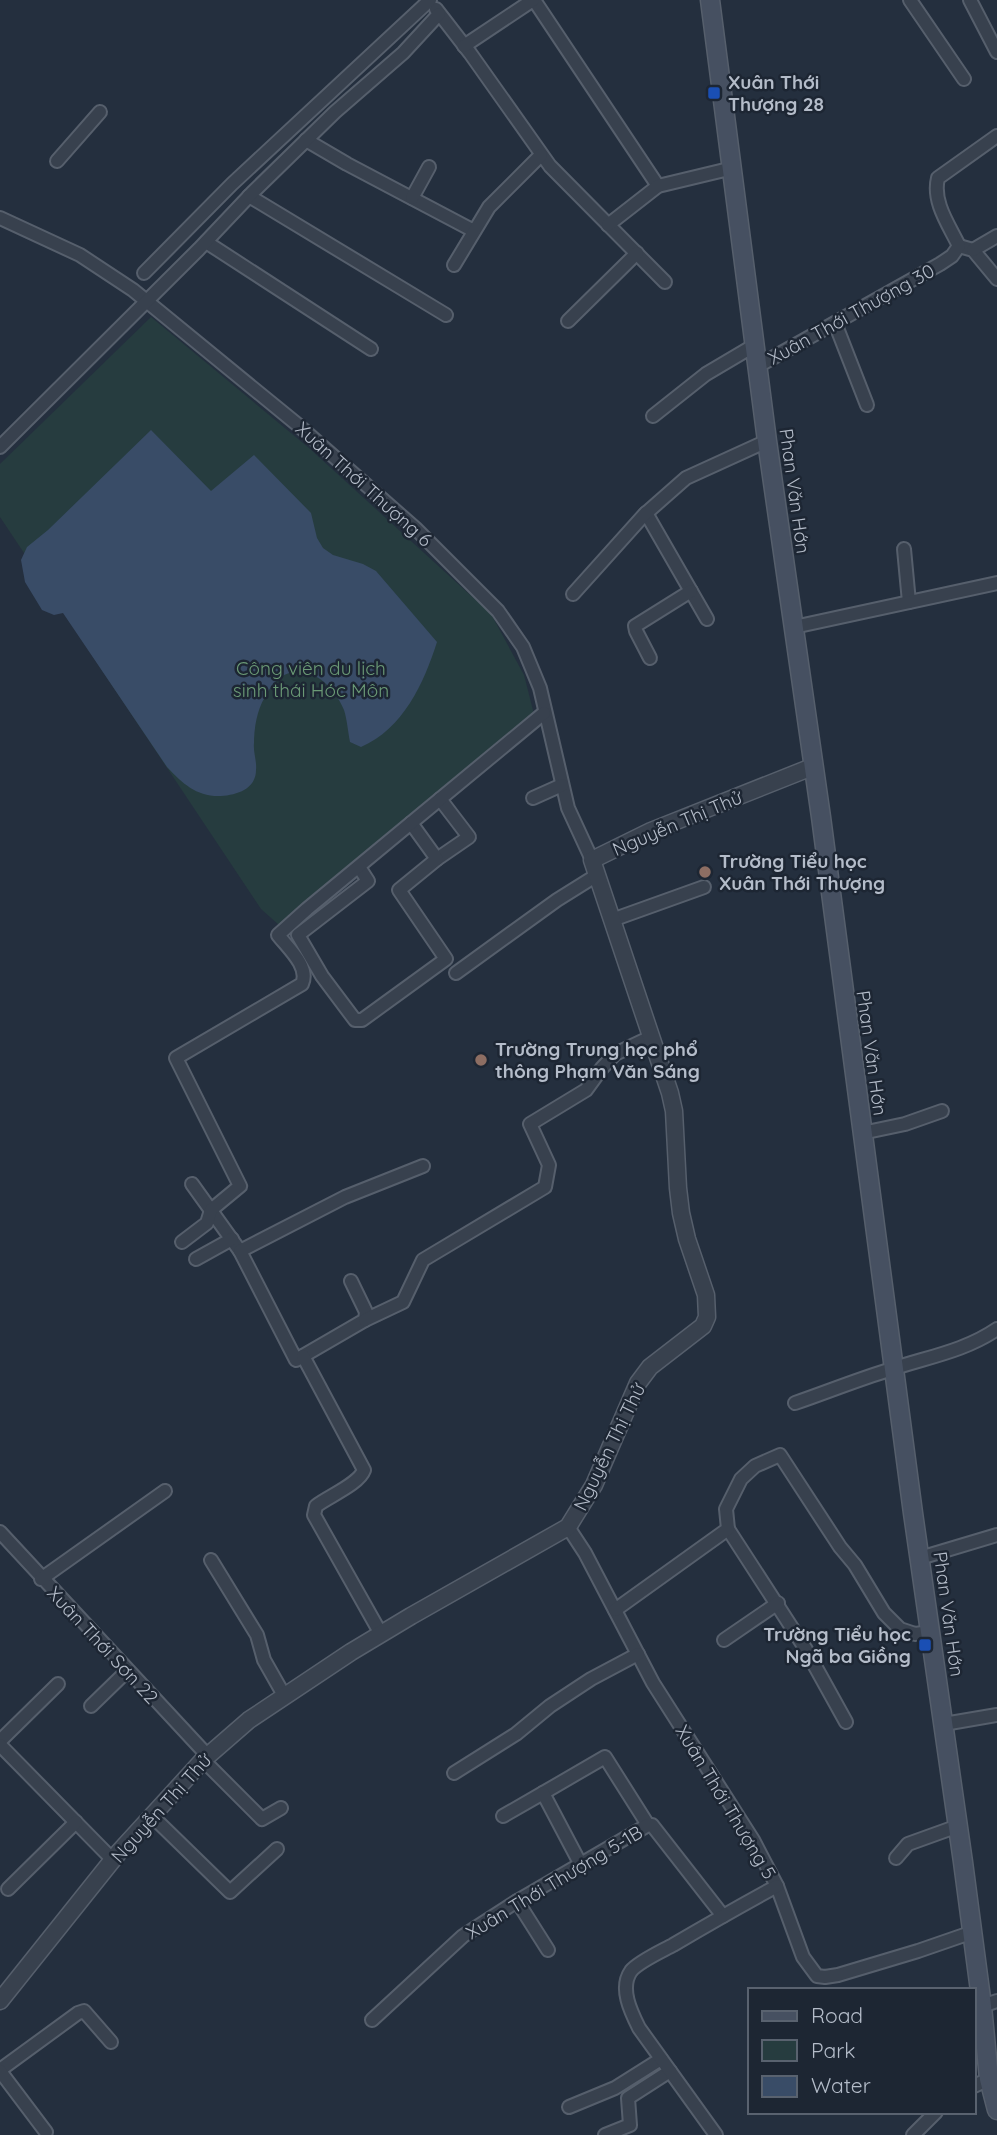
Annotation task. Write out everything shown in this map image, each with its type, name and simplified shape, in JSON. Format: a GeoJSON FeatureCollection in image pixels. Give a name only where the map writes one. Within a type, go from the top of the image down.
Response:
{"type":"FeatureCollection","features":[{"type":"Feature","properties":{"kind":"main road","name":"Phan Văn Hớn"},"geometry":{"type":"LineString","coordinates":[[710,0],[893,1368],[972,1932],[989,2004],[981,2082],[997,2110]]}},
{"type":"Feature","properties":{"kind":"street"},"geometry":{"type":"LineString","coordinates":[[144,273],[232,184],[429,0],[550,166],[665,282]]}},
{"type":"Feature","properties":{"kind":"street"},"geometry":{"type":"LineString","coordinates":[[464,46],[533,0],[658,186]]}},
{"type":"Feature","properties":{"kind":"street"},"geometry":{"type":"LineString","coordinates":[[970,0],[997,52]]}},
{"type":"Feature","properties":{"kind":"street"},"geometry":{"type":"LineString","coordinates":[[915,2],[964,79]]}},
{"type":"Feature","properties":{"kind":"street"},"geometry":{"type":"LineString","coordinates":[[0,447],[206,243],[249,196],[335,112],[403,53],[439,14]]}},
{"type":"Feature","properties":{"kind":"street"},"geometry":{"type":"LineString","coordinates":[[57,161],[100,112]]}},
{"type":"Feature","properties":{"kind":"street"},"geometry":{"type":"LineString","coordinates":[[997,136],[938,178],[935,188],[938,203],[959,246],[973,250],[997,279]]}},
{"type":"Feature","properties":{"kind":"street"},"geometry":{"type":"LineString","coordinates":[[306,140],[474,231]]}},
{"type":"Feature","properties":{"kind":"street"},"geometry":{"type":"LineString","coordinates":[[454,265],[489,207],[541,155]]}},
{"type":"Feature","properties":{"kind":"street"},"geometry":{"type":"LineString","coordinates":[[412,198],[429,167]]}},
{"type":"Feature","properties":{"kind":"street"},"geometry":{"type":"LineString","coordinates":[[608,225],[658,186],[733,168]]}},
{"type":"Feature","properties":{"kind":"street"},"geometry":{"type":"LineString","coordinates":[[249,196],[446,315]]}},
{"type":"Feature","properties":{"kind":"street","name":"Xuân Thới Thượng 6"},"geometry":{"type":"LineString","coordinates":[[0,218],[80,255],[134,290],[307,433],[415,528],[498,611],[523,647],[540,688],[568,808],[594,868]]}},
{"type":"Feature","properties":{"kind":"street"},"geometry":{"type":"LineString","coordinates":[[973,250],[997,236]]}},
{"type":"Feature","properties":{"kind":"street"},"geometry":{"type":"LineString","coordinates":[[206,243],[371,349]]}},
{"type":"Feature","properties":{"kind":"street","name":"Xuân Thới Thượng 30"},"geometry":{"type":"LineString","coordinates":[[758,366],[940,264],[952,256],[959,246]]}},
{"type":"Feature","properties":{"kind":"street"},"geometry":{"type":"LineString","coordinates":[[568,321],[637,253]]}},
{"type":"Feature","properties":{"kind":"street"},"geometry":{"type":"LineString","coordinates":[[835,323],[867,405]]}},
{"type":"Feature","properties":{"kind":"street"},"geometry":{"type":"LineString","coordinates":[[653,416],[706,374],[755,345]]}},
{"type":"Feature","properties":{"kind":"street"},"geometry":{"type":"LineString","coordinates":[[573,594],[646,513],[686,478],[767,441]]}},
{"type":"Feature","properties":{"kind":"street"},"geometry":{"type":"LineString","coordinates":[[646,513],[707,619]]}},
{"type":"Feature","properties":{"kind":"street"},"geometry":{"type":"LineString","coordinates":[[904,549],[909,602]]}},
{"type":"Feature","properties":{"kind":"street"},"geometry":{"type":"LineString","coordinates":[[794,627],[997,583]]}},
{"type":"Feature","properties":{"kind":"street"},"geometry":{"type":"LineString","coordinates":[[650,658],[635,626],[691,591]]}},
{"type":"Feature","properties":{"kind":"street"},"geometry":{"type":"LineString","coordinates":[[182,1242],[208,1223],[211,1210],[240,1185],[176,1058],[302,984],[305,979],[304,970],[278,935],[544,713]]}},
{"type":"Feature","properties":{"kind":"street","name":"Nguyễn Thị Thử"},"geometry":{"type":"LineString","coordinates":[[0,2001],[113,1860],[205,1758],[249,1720],[381,1634],[568,1527],[594,1485],[638,1383],[650,1367],[703,1326],[707,1317],[706,1295],[681,1213],[674,1111],[594,868],[651,831],[812,767]]}},
{"type":"Feature","properties":{"kind":"street"},"geometry":{"type":"LineString","coordinates":[[533,798],[562,785]]}},
{"type":"Feature","properties":{"kind":"street"},"geometry":{"type":"LineString","coordinates":[[359,867],[368,881],[298,935],[322,976],[355,1020],[362,1020],[446,959],[398,890],[469,837],[440,799]]}},
{"type":"Feature","properties":{"kind":"street"},"geometry":{"type":"LineString","coordinates":[[411,823],[437,859]]}},
{"type":"Feature","properties":{"kind":"street"},"geometry":{"type":"LineString","coordinates":[[456,973],[557,900],[594,868]]}},
{"type":"Feature","properties":{"kind":"street"},"geometry":{"type":"LineString","coordinates":[[612,920],[704,887]]}},
{"type":"Feature","properties":{"kind":"street"},"geometry":{"type":"LineString","coordinates":[[192,1184],[240,1251],[296,1360],[365,1320],[403,1302],[423,1260],[545,1187],[549,1165],[530,1124],[586,1090],[615,1054],[651,1037]]}},
{"type":"Feature","properties":{"kind":"street"},"geometry":{"type":"LineString","coordinates":[[862,1133],[905,1124],[942,1111]]}},
{"type":"Feature","properties":{"kind":"street"},"geometry":{"type":"LineString","coordinates":[[240,1251],[345,1197],[423,1166]]}},
{"type":"Feature","properties":{"kind":"street"},"geometry":{"type":"LineString","coordinates":[[196,1259],[232,1239]]}},
{"type":"Feature","properties":{"kind":"street"},"geometry":{"type":"LineString","coordinates":[[351,1281],[366,1312],[365,1320]]}},
{"type":"Feature","properties":{"kind":"street"},"geometry":{"type":"LineString","coordinates":[[795,1403],[893,1368],[953,1351],[985,1338],[997,1329]]}},
{"type":"Feature","properties":{"kind":"street"},"geometry":{"type":"LineString","coordinates":[[303,1356],[364,1470],[362,1476],[316,1506],[314,1515],[381,1634]]}},
{"type":"Feature","properties":{"kind":"street"},"geometry":{"type":"LineString","coordinates":[[846,1722],[778,1603],[728,1529],[726,1509],[741,1479],[755,1466],[780,1455],[840,1547],[855,1565],[884,1613],[900,1629],[915,1634],[930,1632]]}},
{"type":"Feature","properties":{"kind":"street"},"geometry":{"type":"LineString","coordinates":[[41,1579],[165,1491]]}},
{"type":"Feature","properties":{"kind":"street","name":"Xuân Thới Thượng 5"},"geometry":{"type":"LineString","coordinates":[[568,1527],[585,1553],[674,1716],[747,1830],[777,1886],[803,1957],[817,1976],[838,1975],[972,1932]]}},
{"type":"Feature","properties":{"kind":"street"},"geometry":{"type":"LineString","coordinates":[[615,1610],[728,1529]]}},
{"type":"Feature","properties":{"kind":"street","name":"Xuân Thới Sơn 22"},"geometry":{"type":"LineString","coordinates":[[0,1532],[262,1819],[281,1808]]}},
{"type":"Feature","properties":{"kind":"street"},"geometry":{"type":"LineString","coordinates":[[920,1558],[997,1535]]}},
{"type":"Feature","properties":{"kind":"street"},"geometry":{"type":"LineString","coordinates":[[211,1560],[257,1634],[264,1660],[285,1697]]}},
{"type":"Feature","properties":{"kind":"street"},"geometry":{"type":"LineString","coordinates":[[724,1640],[778,1603]]}},
{"type":"Feature","properties":{"kind":"street"},"geometry":{"type":"LineString","coordinates":[[454,1773],[516,1734],[550,1706],[638,1654]]}},
{"type":"Feature","properties":{"kind":"street"},"geometry":{"type":"LineString","coordinates":[[91,1706],[127,1671]]}},
{"type":"Feature","properties":{"kind":"street"},"geometry":{"type":"LineString","coordinates":[[58,1684],[1,1748],[113,1860]]}},
{"type":"Feature","properties":{"kind":"street"},"geometry":{"type":"LineString","coordinates":[[944,1724],[997,1715]]}},
{"type":"Feature","properties":{"kind":"street"},"geometry":{"type":"LineString","coordinates":[[503,1816],[606,1757],[648,1825]]}},
{"type":"Feature","properties":{"kind":"street"},"geometry":{"type":"LineString","coordinates":[[543,1793],[581,1865]]}},
{"type":"Feature","properties":{"kind":"street"},"geometry":{"type":"LineString","coordinates":[[152,1816],[230,1892],[277,1849]]}},
{"type":"Feature","properties":{"kind":"street"},"geometry":{"type":"LineString","coordinates":[[8,1889],[76,1822]]}},
{"type":"Feature","properties":{"kind":"street","name":"Xuân Thới Thượng 5-1B"},"geometry":{"type":"LineString","coordinates":[[372,2020],[463,1936],[648,1825],[652,1825],[723,1916]]}},
{"type":"Feature","properties":{"kind":"street"},"geometry":{"type":"LineString","coordinates":[[896,1858],[908,1844],[958,1826]]}},
{"type":"Feature","properties":{"kind":"street"},"geometry":{"type":"LineString","coordinates":[[716,2135],[639,2028],[630,2010],[626,1992],[631,1971],[659,1952],[777,1886]]}},
{"type":"Feature","properties":{"kind":"street"},"geometry":{"type":"LineString","coordinates":[[517,1902],[548,1950]]}},
{"type":"Feature","properties":{"kind":"street"},"geometry":{"type":"LineString","coordinates":[[46,2132],[0,2071],[84,2011],[111,2042]]}},
{"type":"Feature","properties":{"kind":"street"},"geometry":{"type":"LineString","coordinates":[[569,2107],[615,2088],[662,2059]]}},
{"type":"Feature","properties":{"kind":"street"},"geometry":{"type":"LineString","coordinates":[[605,2135],[630,2125],[628,2098],[670,2071]]}},
{"type":"Feature","properties":{"kind":"street"},"geometry":{"type":"LineString","coordinates":[[912,2135],[934,2114]]}},
{"type":"Feature","properties":{"kind":"green space","name":"Công viên du lịch sinh thái Hóc Môn"},"geometry":{"type":"Polygon","coordinates":[[[151,317],[309,448],[491,614],[524,675],[534,714],[279,925],[261,909],[0,517],[0,464],[151,317]]]}},
{"type":"Feature","properties":{"kind":"water"},"geometry":{"type":"Polygon","coordinates":[[[151,430],[211,491],[254,455],[311,513],[317,538],[323,548],[333,555],[376,571],[437,642],[426,673],[410,703],[389,729],[376,739],[361,747],[350,742],[344,710],[328,686],[307,673],[284,675],[274,683],[265,697],[256,719],[256,767],[253,782],[244,790],[227,795],[212,796],[198,792],[167,767],[63,613],[54,615],[42,610],[25,582],[21,560],[27,547],[151,430]]]}},
{"type":"Feature","properties":{"kind":"place","name":"Xuân Thới Thượng 28"},"geometry":{"type":"Point","coordinates":[714,93]}},
{"type":"Feature","properties":{"kind":"place","name":"Trường Tiểu học Xuân Thới Thượng"},"geometry":{"type":"Point","coordinates":[705,872]}},
{"type":"Feature","properties":{"kind":"place","name":"Trường Trung học phổ thông Phạm Văn Sáng"},"geometry":{"type":"Point","coordinates":[481,1060]}},
{"type":"Feature","properties":{"kind":"place","name":"Trường Tiểu học Ngã ba Giồng"},"geometry":{"type":"Point","coordinates":[925,1645]}}]}
